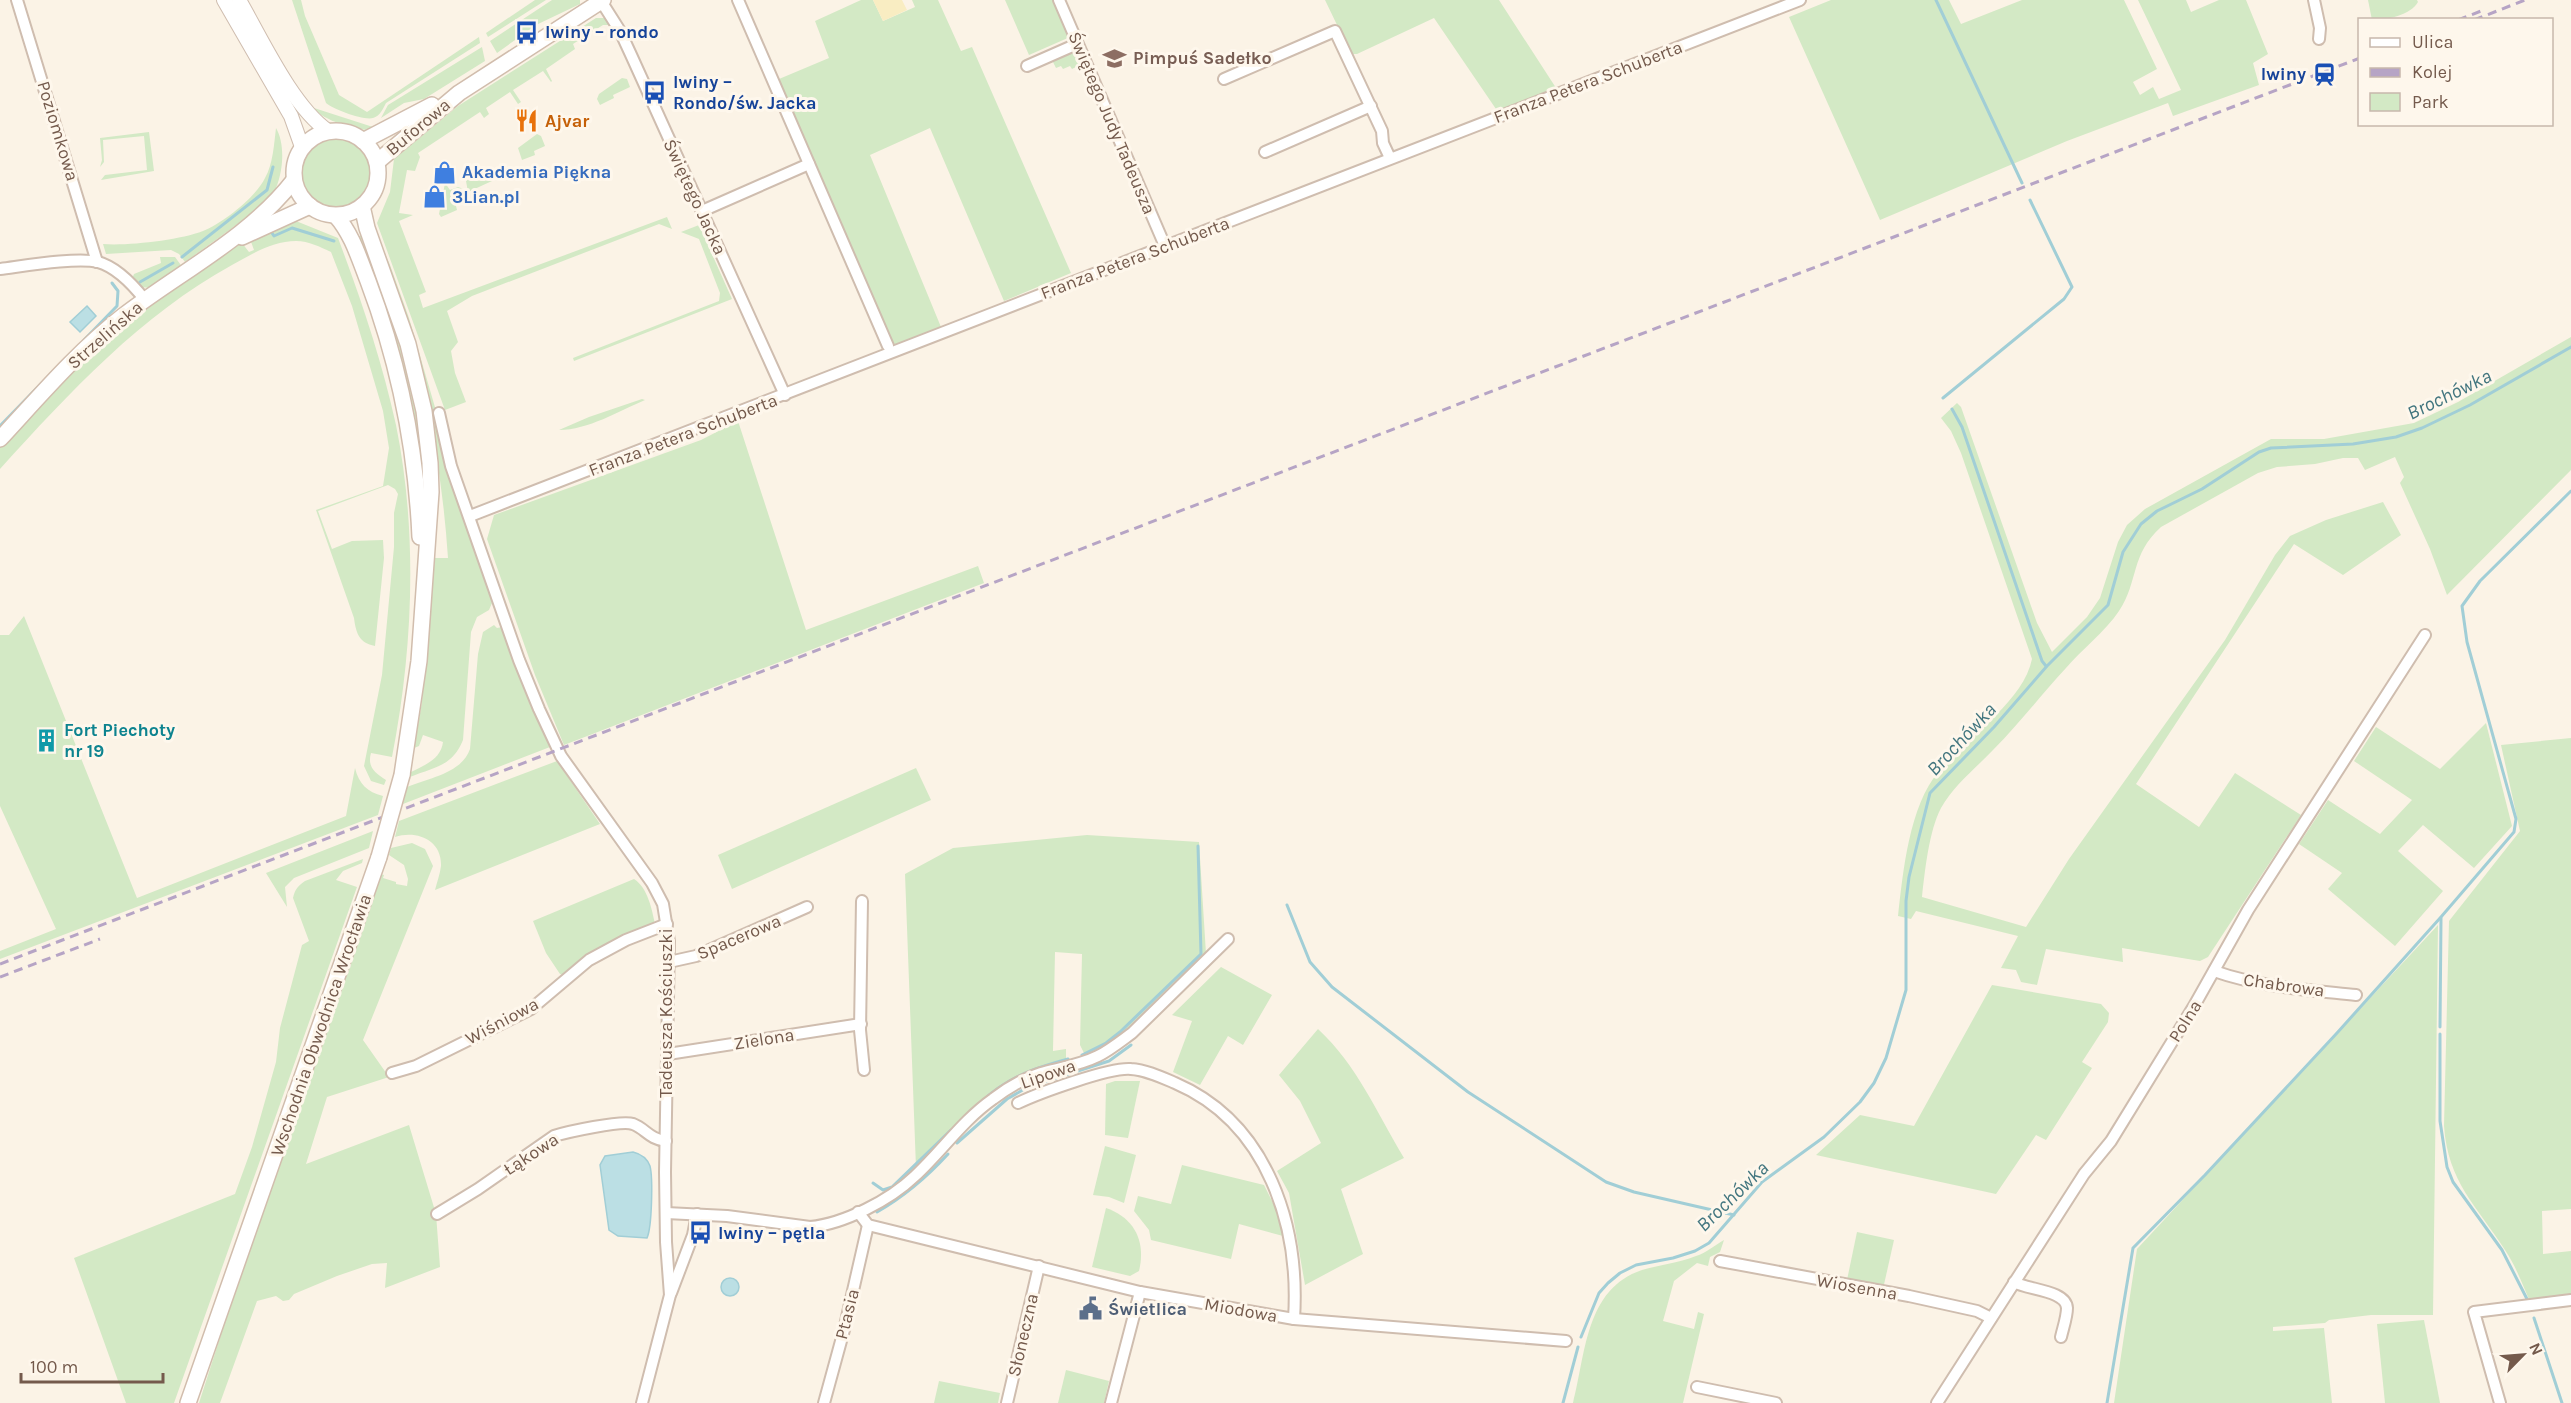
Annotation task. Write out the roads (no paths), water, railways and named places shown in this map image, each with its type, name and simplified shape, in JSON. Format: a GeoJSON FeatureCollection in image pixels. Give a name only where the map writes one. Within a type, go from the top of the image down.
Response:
{"type":"FeatureCollection","features":[{"type":"Feature","properties":{"kind":"main road","name":"Buforowa"},"geometry":{"type":"LineString","coordinates":[[363,141],[459,93],[602,1]]}},
{"type":"Feature","properties":{"kind":"main road","name":"Buforowa"},"geometry":{"type":"LineString","coordinates":[[377,162],[459,93]]}},
{"type":"Feature","properties":{"kind":"main road"},"geometry":{"type":"LineString","coordinates":[[328,130],[352,134],[363,141],[377,162],[376,186],[370,198],[352,212],[336,216],[320,212],[310,206],[302,199],[294,180],[296,158],[302,147],[310,139],[328,130]]}},
{"type":"Feature","properties":{"kind":"main road","name":"Strzelińska"},"geometry":{"type":"LineString","coordinates":[[0,439],[100,336],[145,300],[223,246],[280,198],[294,180]]}},
{"type":"Feature","properties":{"kind":"main road","name":"Strzelińska"},"geometry":{"type":"LineString","coordinates":[[223,246],[310,206]]}},
{"type":"Feature","properties":{"kind":"main road","name":"Wschodnia Obwodnica Wrocławia"},"geometry":{"type":"LineString","coordinates":[[188,1403],[379,857],[402,775],[413,713],[421,640],[431,492],[426,421],[408,344],[367,228],[362,206]]}},
{"type":"Feature","properties":{"kind":"main road","name":"Wschodnia Obwodnica Wrocławia"},"geometry":{"type":"LineString","coordinates":[[336,216],[350,235],[372,290],[388,340],[406,416],[414,459],[418,504],[421,640]]}},
{"type":"Feature","properties":{"kind":"street","name":"Poziomkowa"},"geometry":{"type":"LineString","coordinates":[[17,0],[98,262]]}},
{"type":"Feature","properties":{"kind":"street"},"geometry":{"type":"LineString","coordinates":[[224,0],[291,116],[302,147]]}},
{"type":"Feature","properties":{"kind":"street"},"geometry":{"type":"LineString","coordinates":[[239,0],[311,117],[328,130]]}},
{"type":"Feature","properties":{"kind":"street"},"geometry":{"type":"LineString","coordinates":[[738,0],[888,346]]}},
{"type":"Feature","properties":{"kind":"street","name":"Świętego Judy Tadeusza"},"geometry":{"type":"LineString","coordinates":[[1059,0],[1165,246]]}},
{"type":"Feature","properties":{"kind":"street","name":"Franza Petera Schuberta"},"geometry":{"type":"LineString","coordinates":[[470,516],[1800,0]]}},
{"type":"Feature","properties":{"kind":"street"},"geometry":{"type":"LineString","coordinates":[[2314,0],[2320,28],[2319,39]]}},
{"type":"Feature","properties":{"kind":"street","name":"Świętego Jacka"},"geometry":{"type":"LineString","coordinates":[[602,1],[620,31],[784,395]]}},
{"type":"Feature","properties":{"kind":"street"},"geometry":{"type":"LineString","coordinates":[[1224,79],[1335,31],[1382,131],[1383,143],[1390,158]]}},
{"type":"Feature","properties":{"kind":"street"},"geometry":{"type":"LineString","coordinates":[[1027,66],[1077,44]]}},
{"type":"Feature","properties":{"kind":"street"},"geometry":{"type":"LineString","coordinates":[[1265,152],[1371,106]]}},
{"type":"Feature","properties":{"kind":"street"},"geometry":{"type":"LineString","coordinates":[[702,211],[809,164]]}},
{"type":"Feature","properties":{"kind":"street"},"geometry":{"type":"LineString","coordinates":[[0,269],[42,264],[98,262],[116,271],[145,300]]}},
{"type":"Feature","properties":{"kind":"street","name":"Tadeusza Kościuszki"},"geometry":{"type":"LineString","coordinates":[[439,413],[451,466],[519,660],[561,756],[652,883],[663,904],[667,924],[669,962],[666,1213],[670,1295],[642,1403]]}},
{"type":"Feature","properties":{"kind":"street","name":"Polna"},"geometry":{"type":"LineString","coordinates":[[1937,1403],[2084,1174],[2111,1141],[2214,971],[2248,910],[2425,635]]}},
{"type":"Feature","properties":{"kind":"street"},"geometry":{"type":"LineString","coordinates":[[862,901],[861,1024],[864,1070]]}},
{"type":"Feature","properties":{"kind":"street","name":"Spacerowa"},"geometry":{"type":"LineString","coordinates":[[669,962],[696,956],[807,907]]}},
{"type":"Feature","properties":{"kind":"street","name":"Wiśniowa"},"geometry":{"type":"LineString","coordinates":[[392,1073],[416,1066],[531,1009],[589,960],[626,940],[667,924]]}},
{"type":"Feature","properties":{"kind":"street","name":"Lipowa"},"geometry":{"type":"LineString","coordinates":[[863,1210],[892,1194],[915,1177],[969,1119],[993,1098],[1040,1074],[1088,1061],[1132,1033],[1228,939]]}},
{"type":"Feature","properties":{"kind":"street","name":"Chabrowa"},"geometry":{"type":"LineString","coordinates":[[2214,971],[2231,977],[2286,987],[2356,995]]}},
{"type":"Feature","properties":{"kind":"street","name":"Zielona"},"geometry":{"type":"LineString","coordinates":[[668,1054],[861,1024]]}},
{"type":"Feature","properties":{"kind":"street"},"geometry":{"type":"LineString","coordinates":[[1018,1102],[1047,1090],[1130,1069],[1157,1076],[1190,1089],[1212,1103],[1246,1139],[1270,1177],[1283,1207],[1294,1256],[1296,1285],[1294,1319]]}},
{"type":"Feature","properties":{"kind":"street","name":"Łąkowa"},"geometry":{"type":"LineString","coordinates":[[437,1214],[478,1189],[554,1136],[623,1123],[633,1124],[655,1140],[666,1141]]}},
{"type":"Feature","properties":{"kind":"street"},"geometry":{"type":"LineString","coordinates":[[666,1213],[697,1214],[810,1227],[821,1226],[863,1210],[867,1225]]}},
{"type":"Feature","properties":{"kind":"street"},"geometry":{"type":"LineString","coordinates":[[670,1295],[693,1235],[697,1214]]}},
{"type":"Feature","properties":{"kind":"street","name":"Miodowa"},"geometry":{"type":"LineString","coordinates":[[867,1225],[1140,1292],[1294,1319],[1566,1341]]}},
{"type":"Feature","properties":{"kind":"street","name":"Ptasia"},"geometry":{"type":"LineString","coordinates":[[824,1403],[844,1330],[867,1225]]}},
{"type":"Feature","properties":{"kind":"street","name":"Wiosenna"},"geometry":{"type":"LineString","coordinates":[[1720,1261],[1909,1296],[1977,1311],[1991,1318]]}},
{"type":"Feature","properties":{"kind":"street","name":"Słoneczna"},"geometry":{"type":"LineString","coordinates":[[1007,1403],[1039,1266]]}},
{"type":"Feature","properties":{"kind":"street"},"geometry":{"type":"LineString","coordinates":[[2014,1282],[2060,1296],[2067,1308],[2061,1337]]}},
{"type":"Feature","properties":{"kind":"street"},"geometry":{"type":"LineString","coordinates":[[1111,1403],[1140,1292]]}},
{"type":"Feature","properties":{"kind":"street"},"geometry":{"type":"LineString","coordinates":[[2500,1403],[2474,1312],[2571,1300]]}},
{"type":"Feature","properties":{"kind":"street"},"geometry":{"type":"LineString","coordinates":[[1697,1387],[1776,1403]]}},
{"type":"Feature","properties":{"kind":"water"},"geometry":{"type":"Polygon","coordinates":[[[87,306],[96,316],[80,332],[70,322],[87,306]]]}},
{"type":"Feature","properties":{"kind":"water"},"geometry":{"type":"Polygon","coordinates":[[[633,1152],[643,1157],[650,1166],[652,1202],[647,1238],[618,1236],[609,1230],[600,1165],[605,1156],[633,1152]]]}},
{"type":"Feature","properties":{"kind":"water"},"geometry":{"type":"Polygon","coordinates":[[[730,1278],[736,1281],[739,1287],[736,1293],[730,1296],[724,1293],[721,1287],[724,1281],[730,1278]]]}},
{"type":"Feature","properties":{"kind":"waterway"},"geometry":{"type":"LineString","coordinates":[[1936,0],[2022,183]]}},
{"type":"Feature","properties":{"kind":"waterway"},"geometry":{"type":"LineString","coordinates":[[182,257],[267,190],[273,167]]}},
{"type":"Feature","properties":{"kind":"waterway"},"geometry":{"type":"LineString","coordinates":[[1943,398],[2064,299],[2072,287],[2030,200]]}},
{"type":"Feature","properties":{"kind":"waterway"},"geometry":{"type":"LineString","coordinates":[[272,233],[274,236],[292,228],[334,241]]}},
{"type":"Feature","properties":{"kind":"waterway"},"geometry":{"type":"LineString","coordinates":[[140,282],[173,263]]}},
{"type":"Feature","properties":{"kind":"waterway"},"geometry":{"type":"LineString","coordinates":[[84,340],[117,306],[118,291],[112,283]]}},
{"type":"Feature","properties":{"kind":"waterway","name":"Brochówka"},"geometry":{"type":"LineString","coordinates":[[1581,1337],[1599,1293],[1608,1283],[1620,1273],[1636,1265],[1673,1258],[1695,1251],[1709,1243],[1762,1182],[1824,1137],[1860,1102],[1874,1083],[1886,1058],[1906,990],[1906,901],[1909,877],[1930,793],[1994,727],[2047,666],[2108,605],[2123,552],[2141,524],[2157,511],[2202,489],[2259,452],[2271,448],[2353,444],[2396,437],[2422,428],[2470,405],[2571,347]]}},
{"type":"Feature","properties":{"kind":"waterway"},"geometry":{"type":"LineString","coordinates":[[0,426],[71,353]]}},
{"type":"Feature","properties":{"kind":"waterway"},"geometry":{"type":"LineString","coordinates":[[1952,409],[1962,427],[2042,661],[2046,666]]}},
{"type":"Feature","properties":{"kind":"waterway"},"geometry":{"type":"LineString","coordinates":[[2107,1403],[2133,1248],[2205,1175],[2337,1033],[2514,832],[2516,819],[2467,642],[2462,606],[2480,581],[2571,491]]}},
{"type":"Feature","properties":{"kind":"waterway"},"geometry":{"type":"LineString","coordinates":[[1082,1055],[1106,1043],[1120,1032],[1201,954],[1198,846]]}},
{"type":"Feature","properties":{"kind":"waterway"},"geometry":{"type":"LineString","coordinates":[[1287,905],[1310,962],[1332,987],[1468,1092],[1606,1182],[1634,1192],[1734,1215]]}},
{"type":"Feature","properties":{"kind":"waterway"},"geometry":{"type":"LineString","coordinates":[[2440,1027],[2441,918]]}},
{"type":"Feature","properties":{"kind":"waterway"},"geometry":{"type":"LineString","coordinates":[[2440,1034],[2440,1121],[2447,1167],[2453,1182],[2502,1250],[2527,1299]]}},
{"type":"Feature","properties":{"kind":"waterway"},"geometry":{"type":"LineString","coordinates":[[957,1143],[1007,1099],[1028,1087],[1109,1061],[1131,1045]]}},
{"type":"Feature","properties":{"kind":"waterway"},"geometry":{"type":"LineString","coordinates":[[980,1103],[1011,1080],[1043,1066],[1068,1059]]}},
{"type":"Feature","properties":{"kind":"waterway"},"geometry":{"type":"LineString","coordinates":[[873,1183],[883,1190],[892,1187],[951,1130]]}},
{"type":"Feature","properties":{"kind":"waterway"},"geometry":{"type":"LineString","coordinates":[[877,1212],[915,1186],[948,1154]]}},
{"type":"Feature","properties":{"kind":"waterway"},"geometry":{"type":"LineString","coordinates":[[2534,1318],[2562,1403]]}},
{"type":"Feature","properties":{"kind":"waterway","name":"Brochówka"},"geometry":{"type":"LineString","coordinates":[[1563,1403],[1578,1347]]}},
{"type":"Feature","properties":{"kind":"railway"},"geometry":{"type":"LineString","coordinates":[[2479,18],[2525,0]]}},
{"type":"Feature","properties":{"kind":"railway"},"geometry":{"type":"LineString","coordinates":[[2463,18],[2481,11]]}},
{"type":"Feature","properties":{"kind":"railway"},"geometry":{"type":"LineString","coordinates":[[0,964],[2358,59]]}},
{"type":"Feature","properties":{"kind":"railway"},"geometry":{"type":"LineString","coordinates":[[0,977],[100,939]]}},
{"type":"Feature","properties":{"kind":"place","name":"Iwiny – rondo"},"geometry":{"type":"Point","coordinates":[527,32]}},
{"type":"Feature","properties":{"kind":"place","name":"Pimpuś Sadełko"},"geometry":{"type":"Point","coordinates":[1115,58]}},
{"type":"Feature","properties":{"kind":"place","name":"Iwiny"},"geometry":{"type":"Point","coordinates":[2324,74]}},
{"type":"Feature","properties":{"kind":"place","name":"Iwiny – Rondo/św. Jacka"},"geometry":{"type":"Point","coordinates":[655,92]}},
{"type":"Feature","properties":{"kind":"place","name":"Ajvar"},"geometry":{"type":"Point","coordinates":[527,121]}},
{"type":"Feature","properties":{"kind":"place","name":"Akademia Piękna"},"geometry":{"type":"Point","coordinates":[444,172]}},
{"type":"Feature","properties":{"kind":"place","name":"3Lian.pl"},"geometry":{"type":"Point","coordinates":[434,197]}},
{"type":"Feature","properties":{"kind":"place","name":"Fort Piechoty nr 19"},"geometry":{"type":"Point","coordinates":[46,740]}},
{"type":"Feature","properties":{"kind":"place","name":"Iwiny – pętla"},"geometry":{"type":"Point","coordinates":[700,1233]}},
{"type":"Feature","properties":{"kind":"place","name":"Świetlica"},"geometry":{"type":"Point","coordinates":[1090,1309]}}]}
